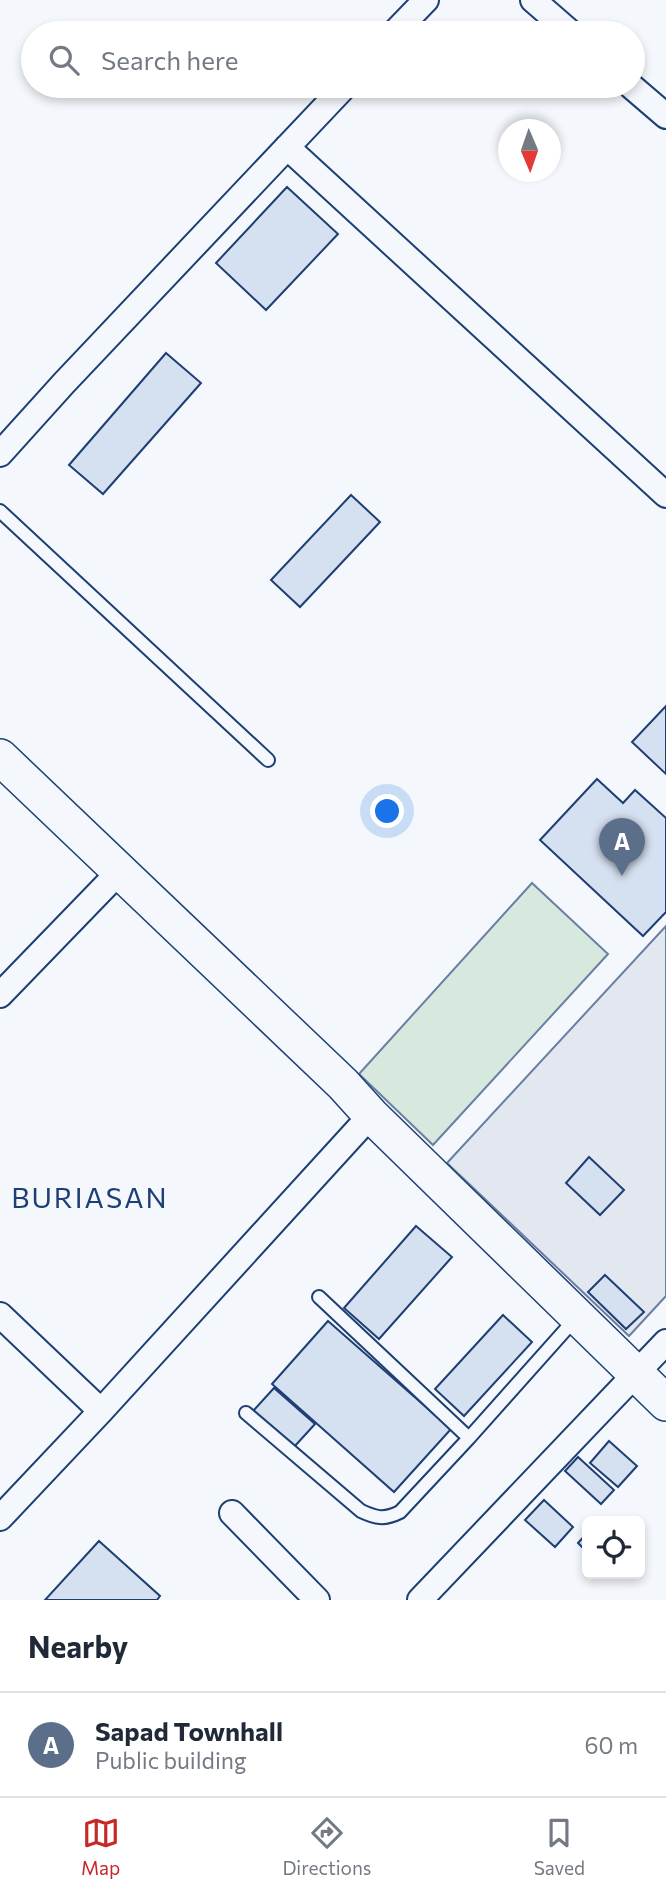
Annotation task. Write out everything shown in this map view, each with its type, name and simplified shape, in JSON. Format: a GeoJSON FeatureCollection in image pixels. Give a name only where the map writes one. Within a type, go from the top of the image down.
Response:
{"type":"FeatureCollection","features":[{"type":"Feature","properties":{"kind":"main road"},"geometry":{"type":"LineString","coordinates":[[0,757],[342,1084],[666,1402]]}},
{"type":"Feature","properties":{"kind":"street"},"geometry":{"type":"LineString","coordinates":[[406,21],[426,0]]}},
{"type":"Feature","properties":{"kind":"street"},"geometry":{"type":"LineString","coordinates":[[534,0],[558,21]]}},
{"type":"Feature","properties":{"kind":"street"},"geometry":{"type":"LineString","coordinates":[[0,454],[334,98]]}},
{"type":"Feature","properties":{"kind":"street"},"geometry":{"type":"LineString","coordinates":[[645,98],[666,116]]}},
{"type":"Feature","properties":{"kind":"street"},"geometry":{"type":"LineString","coordinates":[[288,147],[666,495]]}},
{"type":"Feature","properties":{"kind":"street"},"geometry":{"type":"LineString","coordinates":[[0,995],[119,872]]}},
{"type":"Feature","properties":{"kind":"street"},"geometry":{"type":"LineString","coordinates":[[0,1518],[371,1115]]}},
{"type":"Feature","properties":{"kind":"street"},"geometry":{"type":"LineString","coordinates":[[0,1315],[101,1411]]}},
{"type":"Feature","properties":{"kind":"street"},"geometry":{"type":"LineString","coordinates":[[420,1600],[666,1342]]}},
{"type":"Feature","properties":{"kind":"street"},"geometry":{"type":"LineString","coordinates":[[232,1513],[317,1600]]}},
{"type":"Feature","properties":{"kind":"lane"},"geometry":{"type":"LineString","coordinates":[[0,511],[268,760]]}},
{"type":"Feature","properties":{"kind":"lane"},"geometry":{"type":"LineString","coordinates":[[319,1297],[469,1438]]}},
{"type":"Feature","properties":{"kind":"lane"},"geometry":{"type":"LineString","coordinates":[[246,1413],[360,1511],[376,1518],[388,1518],[400,1511],[469,1438],[578,1316]]}},
{"type":"Feature","properties":{"kind":"shaded area"},"geometry":{"type":"Polygon","coordinates":[[[532,883],[608,954],[433,1145],[359,1074],[532,883]]]}},
{"type":"Feature","properties":{"kind":"shaded area"},"geometry":{"type":"Polygon","coordinates":[[[666,926],[666,1296],[629,1336],[447,1163],[666,926]]]}},
{"type":"Feature","properties":{"kind":"building"},"geometry":{"type":"Polygon","coordinates":[[[287,187],[338,234],[266,310],[216,263],[287,187]]]}},
{"type":"Feature","properties":{"kind":"building"},"geometry":{"type":"Polygon","coordinates":[[[166,353],[201,383],[103,494],[69,465],[166,353]]]}},
{"type":"Feature","properties":{"kind":"building"},"geometry":{"type":"Polygon","coordinates":[[[351,495],[380,522],[300,607],[271,580],[351,495]]]}},
{"type":"Feature","properties":{"kind":"building"},"geometry":{"type":"Polygon","coordinates":[[[666,706],[666,774],[632,742],[666,706]]]}},
{"type":"Feature","properties":{"kind":"building"},"geometry":{"type":"Polygon","coordinates":[[[597,779],[623,803],[635,790],[666,818],[666,912],[643,936],[540,840],[597,779]]]}},
{"type":"Feature","properties":{"kind":"building"},"geometry":{"type":"Polygon","coordinates":[[[589,1157],[624,1190],[600,1215],[566,1183],[589,1157]]]}},
{"type":"Feature","properties":{"kind":"building"},"geometry":{"type":"Polygon","coordinates":[[[416,1226],[452,1257],[379,1339],[344,1308],[416,1226]]]}},
{"type":"Feature","properties":{"kind":"building"},"geometry":{"type":"Polygon","coordinates":[[[605,1275],[644,1312],[626,1329],[588,1292],[605,1275]]]}},
{"type":"Feature","properties":{"kind":"building"},"geometry":{"type":"Polygon","coordinates":[[[503,1315],[532,1342],[464,1416],[435,1389],[503,1315]]]}},
{"type":"Feature","properties":{"kind":"building"},"geometry":{"type":"Polygon","coordinates":[[[328,1321],[451,1429],[394,1492],[272,1384],[328,1321]]]}},
{"type":"Feature","properties":{"kind":"building"},"geometry":{"type":"Polygon","coordinates":[[[274,1388],[315,1424],[294,1447],[253,1411],[274,1388]]]}},
{"type":"Feature","properties":{"kind":"building"},"geometry":{"type":"Polygon","coordinates":[[[609,1441],[637,1466],[618,1487],[590,1463],[609,1441]]]}},
{"type":"Feature","properties":{"kind":"building"},"geometry":{"type":"Polygon","coordinates":[[[578,1457],[614,1490],[601,1504],[565,1471],[578,1457]]]}},
{"type":"Feature","properties":{"kind":"building"},"geometry":{"type":"Polygon","coordinates":[[[544,1500],[573,1527],[555,1547],[525,1520],[544,1500]]]}},
{"type":"Feature","properties":{"kind":"building"},"geometry":{"type":"Polygon","coordinates":[[[99,1541],[160,1596],[157,1600],[45,1600],[99,1541]]]}},
{"type":"Feature","properties":{"kind":"place","name":"Sapad Townhall"},"geometry":{"type":"Point","coordinates":[622,876]}},
{"type":"Feature","properties":{"kind":"district","name":"BURIASAN"},"geometry":{"type":"Point","coordinates":[90,1198]}}]}
